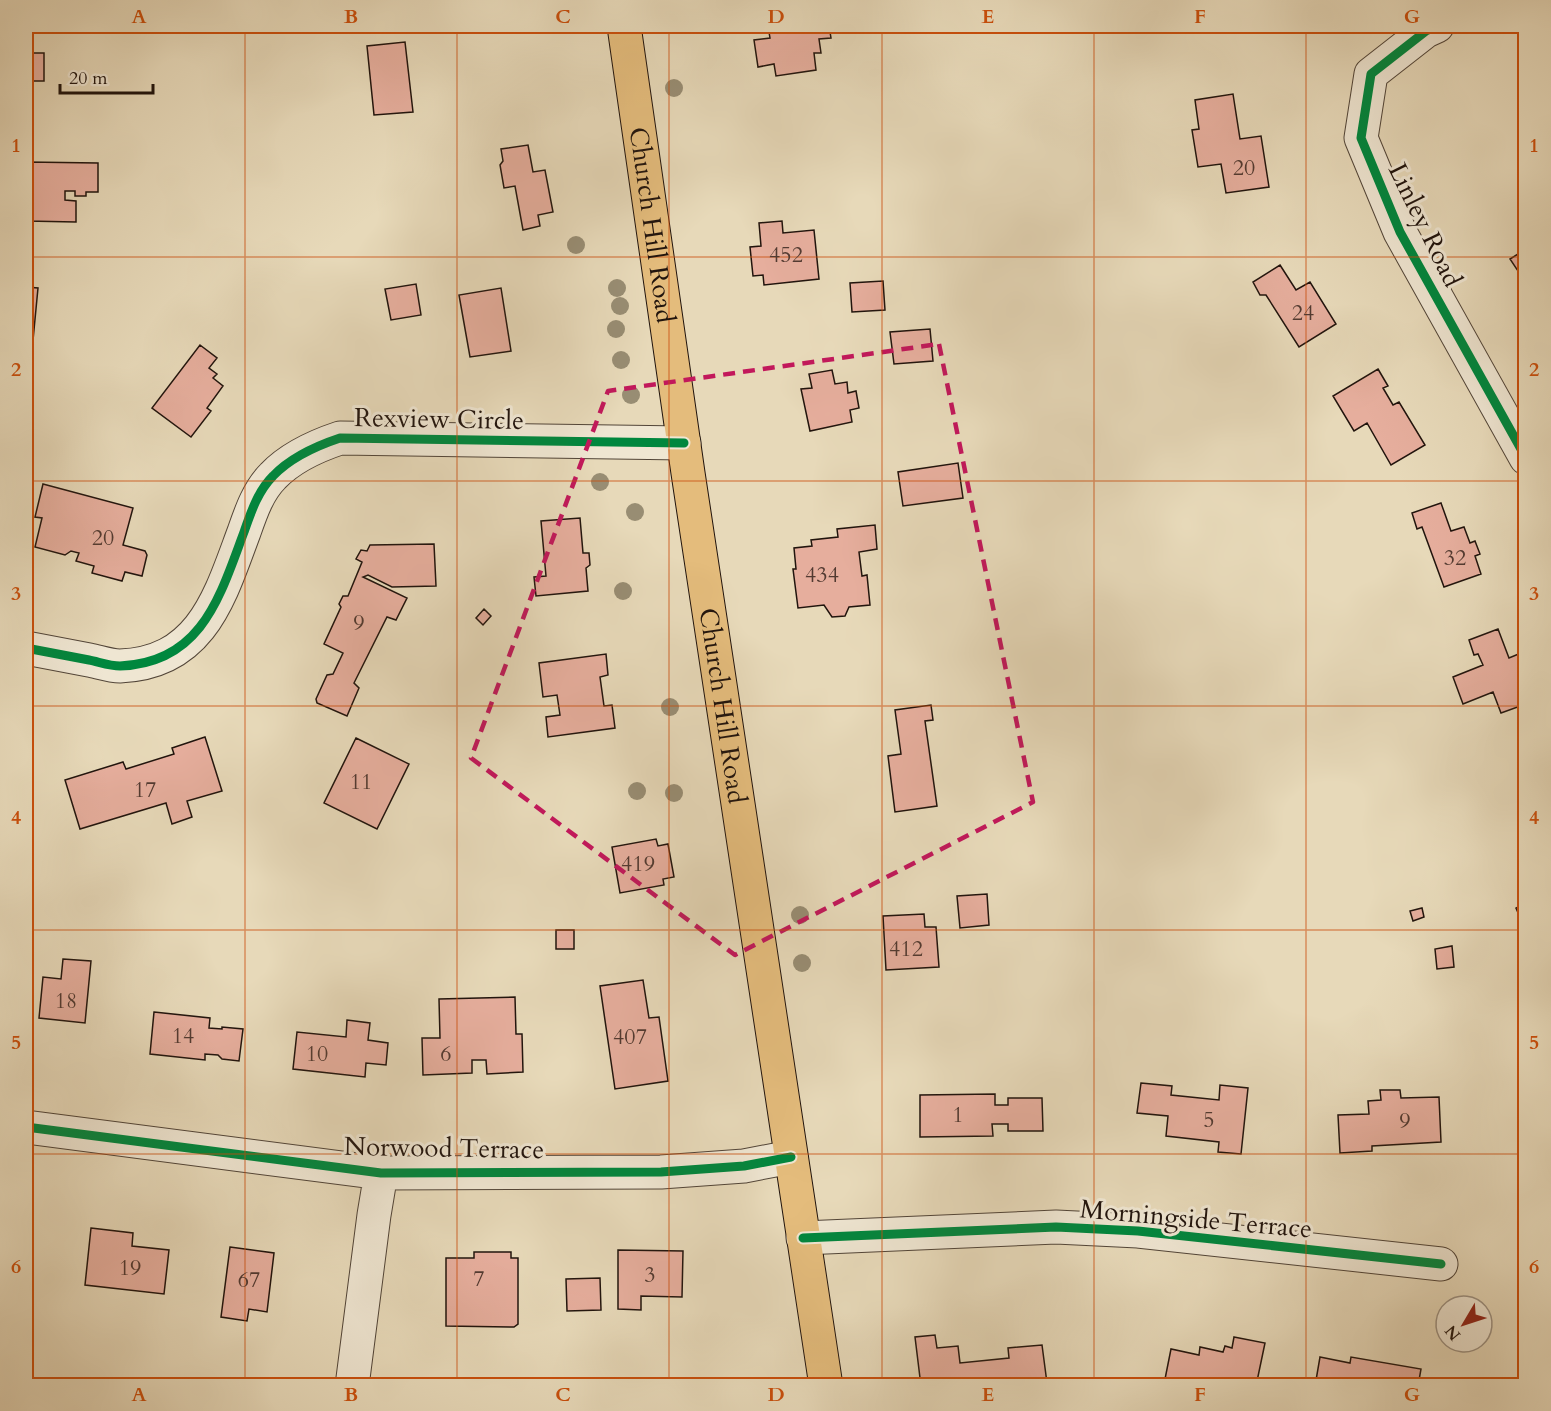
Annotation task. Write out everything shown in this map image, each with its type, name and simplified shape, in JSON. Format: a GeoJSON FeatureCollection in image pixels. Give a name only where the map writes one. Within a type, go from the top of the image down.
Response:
{"type":"FeatureCollection","features":[{"type":"Feature","properties":{"kind":"main road","name":"Church Hill Road"},"geometry":{"type":"LineString","coordinates":[[624,26],[684,443],[826,1386]]}},
{"type":"Feature","properties":{"kind":"street","name":"Linley Road"},"geometry":{"type":"LineString","coordinates":[[1437,26],[1426,31],[1371,74],[1361,138],[1400,232],[1526,458]]}},
{"type":"Feature","properties":{"kind":"street","name":"Rexview Circle"},"geometry":{"type":"LineString","coordinates":[[26,648],[118,666],[152,661],[173,652],[200,627],[220,597],[258,496],[273,476],[295,458],[319,445],[340,438],[684,443]]}},
{"type":"Feature","properties":{"kind":"street","name":"Norwood Terrace"},"geometry":{"type":"LineString","coordinates":[[26,1127],[381,1173],[661,1172],[744,1166],[791,1157]]}},
{"type":"Feature","properties":{"kind":"street"},"geometry":{"type":"LineString","coordinates":[[352,1386],[381,1173]]}},
{"type":"Feature","properties":{"kind":"street","name":"Morningside Terrace"},"geometry":{"type":"LineString","coordinates":[[803,1239],[1056,1227],[1138,1231],[1441,1264]]}},
{"type":"Feature","properties":{"kind":"highlighted area"},"geometry":{"type":"Polygon","coordinates":[[[939,344],[1033,802],[735,955],[471,758],[608,391],[939,344]]]}},
{"type":"Feature","properties":{"kind":"building"},"geometry":{"type":"Polygon","coordinates":[[[768,26],[829,26],[831,38],[819,39],[821,53],[814,53],[816,70],[776,76],[774,64],[758,67],[754,40],[770,38],[768,26]]]}},
{"type":"Feature","properties":{"kind":"building"},"geometry":{"type":"Polygon","coordinates":[[[405,42],[413,112],[374,115],[367,46],[405,42]]]}},
{"type":"Feature","properties":{"kind":"building"},"geometry":{"type":"Polygon","coordinates":[[[26,53],[44,53],[44,81],[26,81],[26,53]]]}},
{"type":"Feature","properties":{"kind":"building"},"geometry":{"type":"Polygon","coordinates":[[[1233,94],[1240,139],[1261,136],[1269,187],[1226,193],[1221,164],[1198,167],[1192,130],[1199,129],[1195,100],[1233,94]]]}},
{"type":"Feature","properties":{"kind":"building"},"geometry":{"type":"Polygon","coordinates":[[[528,145],[533,172],[545,170],[553,212],[538,215],[540,226],[523,230],[515,186],[504,188],[500,165],[503,161],[501,149],[528,145]]]}},
{"type":"Feature","properties":{"kind":"building"},"geometry":{"type":"Polygon","coordinates":[[[26,162],[98,163],[98,192],[86,192],[86,196],[75,196],[75,191],[65,191],[65,200],[76,201],[76,222],[26,221],[26,162]]]}},
{"type":"Feature","properties":{"kind":"building"},"geometry":{"type":"Polygon","coordinates":[[[782,221],[783,233],[814,230],[819,279],[764,285],[763,275],[753,276],[750,247],[761,246],[759,223],[782,221]]]}},
{"type":"Feature","properties":{"kind":"building"},"geometry":{"type":"Polygon","coordinates":[[[1526,249],[1526,283],[1510,259],[1526,249]]]}},
{"type":"Feature","properties":{"kind":"building"},"geometry":{"type":"Polygon","coordinates":[[[1280,265],[1296,290],[1310,282],[1336,324],[1299,347],[1266,295],[1260,295],[1253,282],[1280,265]]]}},
{"type":"Feature","properties":{"kind":"building"},"geometry":{"type":"Polygon","coordinates":[[[883,281],[885,310],[852,312],[850,283],[883,281]]]}},
{"type":"Feature","properties":{"kind":"building"},"geometry":{"type":"Polygon","coordinates":[[[416,284],[421,315],[391,320],[385,289],[416,284]]]}},
{"type":"Feature","properties":{"kind":"building"},"geometry":{"type":"Polygon","coordinates":[[[26,287],[38,288],[29,382],[26,382],[26,287]]]}},
{"type":"Feature","properties":{"kind":"building"},"geometry":{"type":"Polygon","coordinates":[[[501,288],[511,351],[470,357],[459,295],[501,288]]]}},
{"type":"Feature","properties":{"kind":"building"},"geometry":{"type":"Polygon","coordinates":[[[930,329],[933,361],[894,364],[890,332],[930,329]]]}},
{"type":"Feature","properties":{"kind":"building"},"geometry":{"type":"Polygon","coordinates":[[[200,345],[217,358],[209,368],[217,374],[213,378],[223,386],[207,408],[211,411],[191,437],[152,408],[200,345]]]}},
{"type":"Feature","properties":{"kind":"building"},"geometry":{"type":"Polygon","coordinates":[[[1378,369],[1388,386],[1383,388],[1393,405],[1399,402],[1425,445],[1391,465],[1367,423],[1354,431],[1333,396],[1378,369]]]}},
{"type":"Feature","properties":{"kind":"building"},"geometry":{"type":"Polygon","coordinates":[[[832,370],[835,384],[847,382],[848,393],[856,391],[859,408],[850,410],[852,422],[810,431],[801,389],[812,388],[809,374],[832,370]]]}},
{"type":"Feature","properties":{"kind":"building"},"geometry":{"type":"Polygon","coordinates":[[[958,463],[963,498],[903,506],[898,472],[958,463]]]}},
{"type":"Feature","properties":{"kind":"building"},"geometry":{"type":"Polygon","coordinates":[[[43,484],[133,508],[123,545],[145,551],[147,555],[142,576],[125,572],[122,581],[92,573],[94,566],[76,561],[79,553],[71,551],[65,555],[35,547],[42,518],[35,517],[43,484]]]}},
{"type":"Feature","properties":{"kind":"building"},"geometry":{"type":"Polygon","coordinates":[[[1441,503],[1451,531],[1464,527],[1470,543],[1475,541],[1480,554],[1475,556],[1481,574],[1444,587],[1422,527],[1417,529],[1412,513],[1441,503]]]}},
{"type":"Feature","properties":{"kind":"building"},"geometry":{"type":"Polygon","coordinates":[[[580,518],[583,553],[589,553],[590,565],[586,568],[588,591],[536,596],[534,577],[546,576],[541,521],[580,518]]]}},
{"type":"Feature","properties":{"kind":"building"},"geometry":{"type":"Polygon","coordinates":[[[875,525],[877,549],[859,552],[862,576],[867,575],[870,605],[849,607],[845,616],[832,617],[824,605],[798,608],[793,569],[796,569],[794,548],[812,546],[811,540],[838,537],[837,529],[875,525]]]}},
{"type":"Feature","properties":{"kind":"building"},"geometry":{"type":"Polygon","coordinates":[[[434,544],[436,586],[392,587],[368,575],[363,577],[407,598],[396,620],[387,617],[354,683],[359,688],[347,716],[317,703],[316,699],[327,675],[333,674],[343,653],[324,644],[341,607],[339,604],[343,596],[348,596],[362,562],[356,559],[361,550],[367,551],[370,545],[434,544]]]}},
{"type":"Feature","properties":{"kind":"building"},"geometry":{"type":"Polygon","coordinates":[[[484,609],[491,616],[483,625],[476,618],[484,609]]]}},
{"type":"Feature","properties":{"kind":"building"},"geometry":{"type":"Polygon","coordinates":[[[1498,629],[1509,658],[1521,653],[1526,664],[1526,704],[1501,713],[1493,692],[1463,704],[1453,677],[1483,665],[1478,654],[1474,655],[1469,640],[1498,629]]]}},
{"type":"Feature","properties":{"kind":"building"},"geometry":{"type":"Polygon","coordinates":[[[606,654],[608,675],[600,677],[604,706],[612,705],[615,728],[548,737],[546,717],[560,715],[557,695],[543,697],[539,663],[606,654]]]}},
{"type":"Feature","properties":{"kind":"building"},"geometry":{"type":"Polygon","coordinates":[[[931,705],[933,720],[925,721],[937,806],[895,812],[888,756],[901,754],[895,710],[931,705]]]}},
{"type":"Feature","properties":{"kind":"building"},"geometry":{"type":"Polygon","coordinates":[[[205,737],[222,791],[187,801],[192,817],[172,824],[166,803],[80,829],[65,780],[123,762],[126,769],[174,754],[172,748],[205,737]]]}},
{"type":"Feature","properties":{"kind":"building"},"geometry":{"type":"Polygon","coordinates":[[[356,738],[409,764],[377,829],[324,803],[356,738]]]}},
{"type":"Feature","properties":{"kind":"building"},"geometry":{"type":"Polygon","coordinates":[[[656,839],[658,846],[668,844],[674,877],[663,879],[664,885],[620,893],[612,847],[656,839]]]}},
{"type":"Feature","properties":{"kind":"building"},"geometry":{"type":"Polygon","coordinates":[[[987,894],[989,925],[960,928],[957,896],[987,894]]]}},
{"type":"Feature","properties":{"kind":"building"},"geometry":{"type":"Polygon","coordinates":[[[1526,903],[1526,920],[1522,922],[1516,908],[1526,903]]]}},
{"type":"Feature","properties":{"kind":"building"},"geometry":{"type":"Polygon","coordinates":[[[1422,908],[1424,917],[1413,921],[1410,911],[1422,908]]]}},
{"type":"Feature","properties":{"kind":"building"},"geometry":{"type":"Polygon","coordinates":[[[924,914],[925,927],[936,927],[939,967],[886,970],[883,916],[924,914]]]}},
{"type":"Feature","properties":{"kind":"building"},"geometry":{"type":"Polygon","coordinates":[[[556,930],[574,930],[574,949],[556,949],[556,930]]]}},
{"type":"Feature","properties":{"kind":"building"},"geometry":{"type":"Polygon","coordinates":[[[1452,946],[1454,967],[1437,969],[1435,949],[1452,946]]]}},
{"type":"Feature","properties":{"kind":"building"},"geometry":{"type":"Polygon","coordinates":[[[63,959],[91,961],[85,1023],[39,1018],[43,977],[61,979],[63,959]]]}},
{"type":"Feature","properties":{"kind":"building"},"geometry":{"type":"Polygon","coordinates":[[[643,980],[649,1018],[659,1017],[668,1081],[615,1089],[600,986],[643,980]]]}},
{"type":"Feature","properties":{"kind":"building"},"geometry":{"type":"Polygon","coordinates":[[[515,997],[516,1034],[522,1034],[523,1072],[487,1074],[486,1060],[472,1060],[472,1073],[423,1075],[422,1038],[440,1038],[439,999],[515,997]]]}},
{"type":"Feature","properties":{"kind":"building"},"geometry":{"type":"Polygon","coordinates":[[[154,1012],[210,1018],[209,1028],[243,1029],[239,1061],[222,1059],[218,1055],[205,1054],[205,1060],[150,1054],[154,1012]]]}},
{"type":"Feature","properties":{"kind":"building"},"geometry":{"type":"Polygon","coordinates":[[[347,1020],[370,1023],[368,1040],[388,1043],[386,1065],[366,1063],[365,1077],[293,1069],[297,1032],[346,1037],[347,1020]]]}},
{"type":"Feature","properties":{"kind":"building"},"geometry":{"type":"Polygon","coordinates":[[[1141,1083],[1172,1086],[1171,1095],[1219,1100],[1220,1085],[1248,1088],[1241,1154],[1218,1152],[1219,1142],[1166,1136],[1168,1116],[1137,1113],[1141,1083]]]}},
{"type":"Feature","properties":{"kind":"building"},"geometry":{"type":"Polygon","coordinates":[[[1380,1090],[1400,1090],[1401,1098],[1439,1097],[1441,1142],[1372,1146],[1372,1151],[1340,1153],[1338,1115],[1369,1114],[1368,1101],[1381,1100],[1380,1090]]]}},
{"type":"Feature","properties":{"kind":"building"},"geometry":{"type":"Polygon","coordinates":[[[995,1094],[995,1105],[1008,1105],[1008,1098],[1042,1098],[1043,1131],[1008,1131],[1008,1124],[992,1124],[993,1136],[920,1137],[920,1095],[995,1094]]]}},
{"type":"Feature","properties":{"kind":"building"},"geometry":{"type":"Polygon","coordinates":[[[91,1228],[133,1233],[132,1246],[169,1250],[164,1294],[85,1285],[91,1228]]]}},
{"type":"Feature","properties":{"kind":"building"},"geometry":{"type":"Polygon","coordinates":[[[26,1229],[29,1230],[26,1250],[26,1229]]]}},
{"type":"Feature","properties":{"kind":"building"},"geometry":{"type":"Polygon","coordinates":[[[230,1247],[274,1253],[267,1312],[249,1309],[247,1321],[221,1317],[230,1247]]]}},
{"type":"Feature","properties":{"kind":"building"},"geometry":{"type":"Polygon","coordinates":[[[618,1250],[683,1251],[682,1297],[641,1296],[641,1310],[618,1309],[618,1250]]]}},
{"type":"Feature","properties":{"kind":"building"},"geometry":{"type":"Polygon","coordinates":[[[474,1252],[511,1252],[511,1258],[518,1258],[518,1324],[514,1327],[446,1326],[446,1258],[474,1258],[474,1252]]]}},
{"type":"Feature","properties":{"kind":"building"},"geometry":{"type":"Polygon","coordinates":[[[600,1278],[601,1310],[567,1311],[566,1279],[600,1278]]]}},
{"type":"Feature","properties":{"kind":"building"},"geometry":{"type":"Polygon","coordinates":[[[935,1335],[937,1348],[958,1346],[960,1363],[1009,1358],[1008,1348],[1042,1345],[1047,1383],[1027,1386],[921,1386],[915,1337],[935,1335]]]}},
{"type":"Feature","properties":{"kind":"building"},"geometry":{"type":"Polygon","coordinates":[[[1234,1337],[1265,1343],[1256,1386],[1164,1384],[1171,1349],[1199,1355],[1200,1347],[1223,1352],[1225,1346],[1232,1348],[1234,1337]]]}},
{"type":"Feature","properties":{"kind":"building"},"geometry":{"type":"Polygon","coordinates":[[[1320,1357],[1350,1363],[1351,1357],[1421,1369],[1418,1386],[1315,1386],[1320,1357]]]}},
{"type":"Feature","properties":{"kind":"cycle path"},"geometry":{"type":"LineString","coordinates":[[1437,26],[1426,31],[1371,74],[1361,138],[1400,232],[1526,458]]}},
{"type":"Feature","properties":{"kind":"cycle path"},"geometry":{"type":"LineString","coordinates":[[26,648],[120,666],[148,662],[171,653],[189,639],[204,622],[216,602],[252,509],[268,482],[280,469],[296,458],[340,438],[684,443]]}},
{"type":"Feature","properties":{"kind":"cycle path"},"geometry":{"type":"LineString","coordinates":[[26,1127],[381,1173],[661,1172],[744,1166],[791,1157]]}},
{"type":"Feature","properties":{"kind":"cycle path"},"geometry":{"type":"LineString","coordinates":[[803,1238],[1056,1227],[1138,1231],[1441,1264]]}}]}
